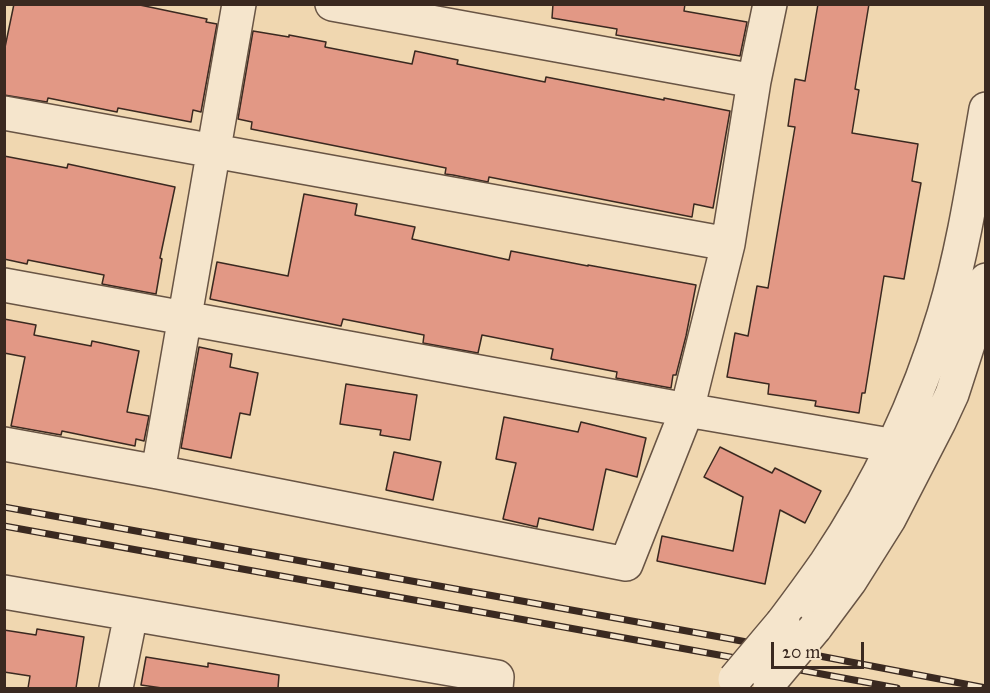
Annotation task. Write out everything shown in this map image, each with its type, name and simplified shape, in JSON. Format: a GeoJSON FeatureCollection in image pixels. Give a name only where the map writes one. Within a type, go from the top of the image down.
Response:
{"type":"FeatureCollection","features":[{"type":"Feature","properties":{"kind":"street"},"geometry":{"type":"LineString","coordinates":[[158,472],[239,4]]}},
{"type":"Feature","properties":{"kind":"street"},"geometry":{"type":"LineString","coordinates":[[332,4],[754,81]]}},
{"type":"Feature","properties":{"kind":"street"},"geometry":{"type":"LineString","coordinates":[[4,444],[626,564],[687,410],[728,244],[754,81],[770,4]]}},
{"type":"Feature","properties":{"kind":"street"},"geometry":{"type":"LineString","coordinates":[[748,685],[783,622],[826,562],[862,505],[893,445],[922,378],[944,313],[961,245],[986,109]]}},
{"type":"Feature","properties":{"kind":"street"},"geometry":{"type":"LineString","coordinates":[[4,113],[728,244]]}},
{"type":"Feature","properties":{"kind":"street"},"geometry":{"type":"LineString","coordinates":[[748,685],[815,628],[889,519],[952,394],[986,280]]}},
{"type":"Feature","properties":{"kind":"street"},"geometry":{"type":"LineString","coordinates":[[4,285],[924,451]]}},
{"type":"Feature","properties":{"kind":"street"},"geometry":{"type":"LineString","coordinates":[[4,592],[497,677],[496,688]]}},
{"type":"Feature","properties":{"kind":"street"},"geometry":{"type":"LineString","coordinates":[[116,688],[131,614]]}},
{"type":"Feature","properties":{"kind":"building"},"geometry":{"type":"Polygon","coordinates":[[[14,4],[135,4],[207,19],[206,22],[217,24],[201,112],[193,110],[191,122],[118,108],[117,112],[48,98],[47,102],[4,95],[4,52],[14,4]]]}},
{"type":"Feature","properties":{"kind":"building"},"geometry":{"type":"Polygon","coordinates":[[[553,4],[685,4],[684,11],[747,22],[740,56],[616,35],[617,29],[552,18],[553,4]]]}},
{"type":"Feature","properties":{"kind":"building"},"geometry":{"type":"Polygon","coordinates":[[[818,4],[869,4],[855,89],[859,90],[852,133],[918,144],[912,181],[921,183],[904,279],[884,276],[865,393],[862,393],[859,413],[815,406],[816,401],[768,394],[769,384],[727,377],[735,333],[748,336],[757,286],[768,288],[795,127],[788,126],[795,79],[805,81],[818,4]]]}},
{"type":"Feature","properties":{"kind":"building"},"geometry":{"type":"Polygon","coordinates":[[[253,31],[326,42],[325,47],[412,64],[415,51],[458,60],[457,64],[545,82],[546,77],[730,111],[713,208],[694,204],[692,217],[489,177],[488,182],[445,174],[446,168],[251,129],[252,122],[238,119],[253,31]]]}},
{"type":"Feature","properties":{"kind":"building"},"geometry":{"type":"Polygon","coordinates":[[[4,156],[67,168],[68,164],[175,187],[160,258],[162,259],[156,294],[102,284],[104,275],[28,260],[27,264],[4,259],[4,156]]]}},
{"type":"Feature","properties":{"kind":"building"},"geometry":{"type":"Polygon","coordinates":[[[304,194],[357,204],[355,215],[415,227],[412,239],[509,260],[511,251],[696,285],[686,336],[671,388],[616,378],[617,372],[551,359],[553,349],[482,335],[478,353],[423,343],[424,335],[343,319],[341,326],[210,299],[217,262],[288,276],[304,194]]]}},
{"type":"Feature","properties":{"kind":"building"},"geometry":{"type":"Polygon","coordinates":[[[4,319],[36,325],[34,335],[91,346],[92,341],[139,351],[127,412],[149,416],[144,441],[136,439],[135,446],[62,431],[61,435],[11,426],[25,357],[4,353],[4,319]]]}},
{"type":"Feature","properties":{"kind":"building"},"geometry":{"type":"Polygon","coordinates":[[[199,347],[232,354],[230,367],[258,373],[250,415],[240,413],[231,458],[181,448],[199,347]]]}},
{"type":"Feature","properties":{"kind":"building"},"geometry":{"type":"Polygon","coordinates":[[[346,384],[417,395],[410,440],[380,435],[381,430],[340,424],[346,384]]]}},
{"type":"Feature","properties":{"kind":"building"},"geometry":{"type":"Polygon","coordinates":[[[504,417],[578,432],[581,422],[646,438],[637,477],[606,469],[593,530],[539,518],[537,527],[503,519],[516,463],[496,459],[504,417]]]}},
{"type":"Feature","properties":{"kind":"building"},"geometry":{"type":"Polygon","coordinates":[[[720,447],[772,473],[775,468],[821,491],[805,523],[780,510],[765,584],[657,561],[662,536],[733,551],[743,497],[704,477],[720,447]]]}},
{"type":"Feature","properties":{"kind":"building"},"geometry":{"type":"Polygon","coordinates":[[[394,452],[441,462],[433,500],[386,490],[394,452]]]}},
{"type":"Feature","properties":{"kind":"building"},"geometry":{"type":"Polygon","coordinates":[[[37,629],[84,637],[76,688],[28,688],[30,676],[4,672],[4,630],[36,635],[37,629]]]}},
{"type":"Feature","properties":{"kind":"building"},"geometry":{"type":"Polygon","coordinates":[[[146,657],[208,667],[208,663],[279,675],[278,688],[162,688],[141,685],[146,657]]]}},
{"type":"Feature","properties":{"kind":"railway"},"geometry":{"type":"LineString","coordinates":[[4,507],[731,639],[986,688]]}},
{"type":"Feature","properties":{"kind":"railway"},"geometry":{"type":"LineString","coordinates":[[4,526],[897,688]]}}]}
